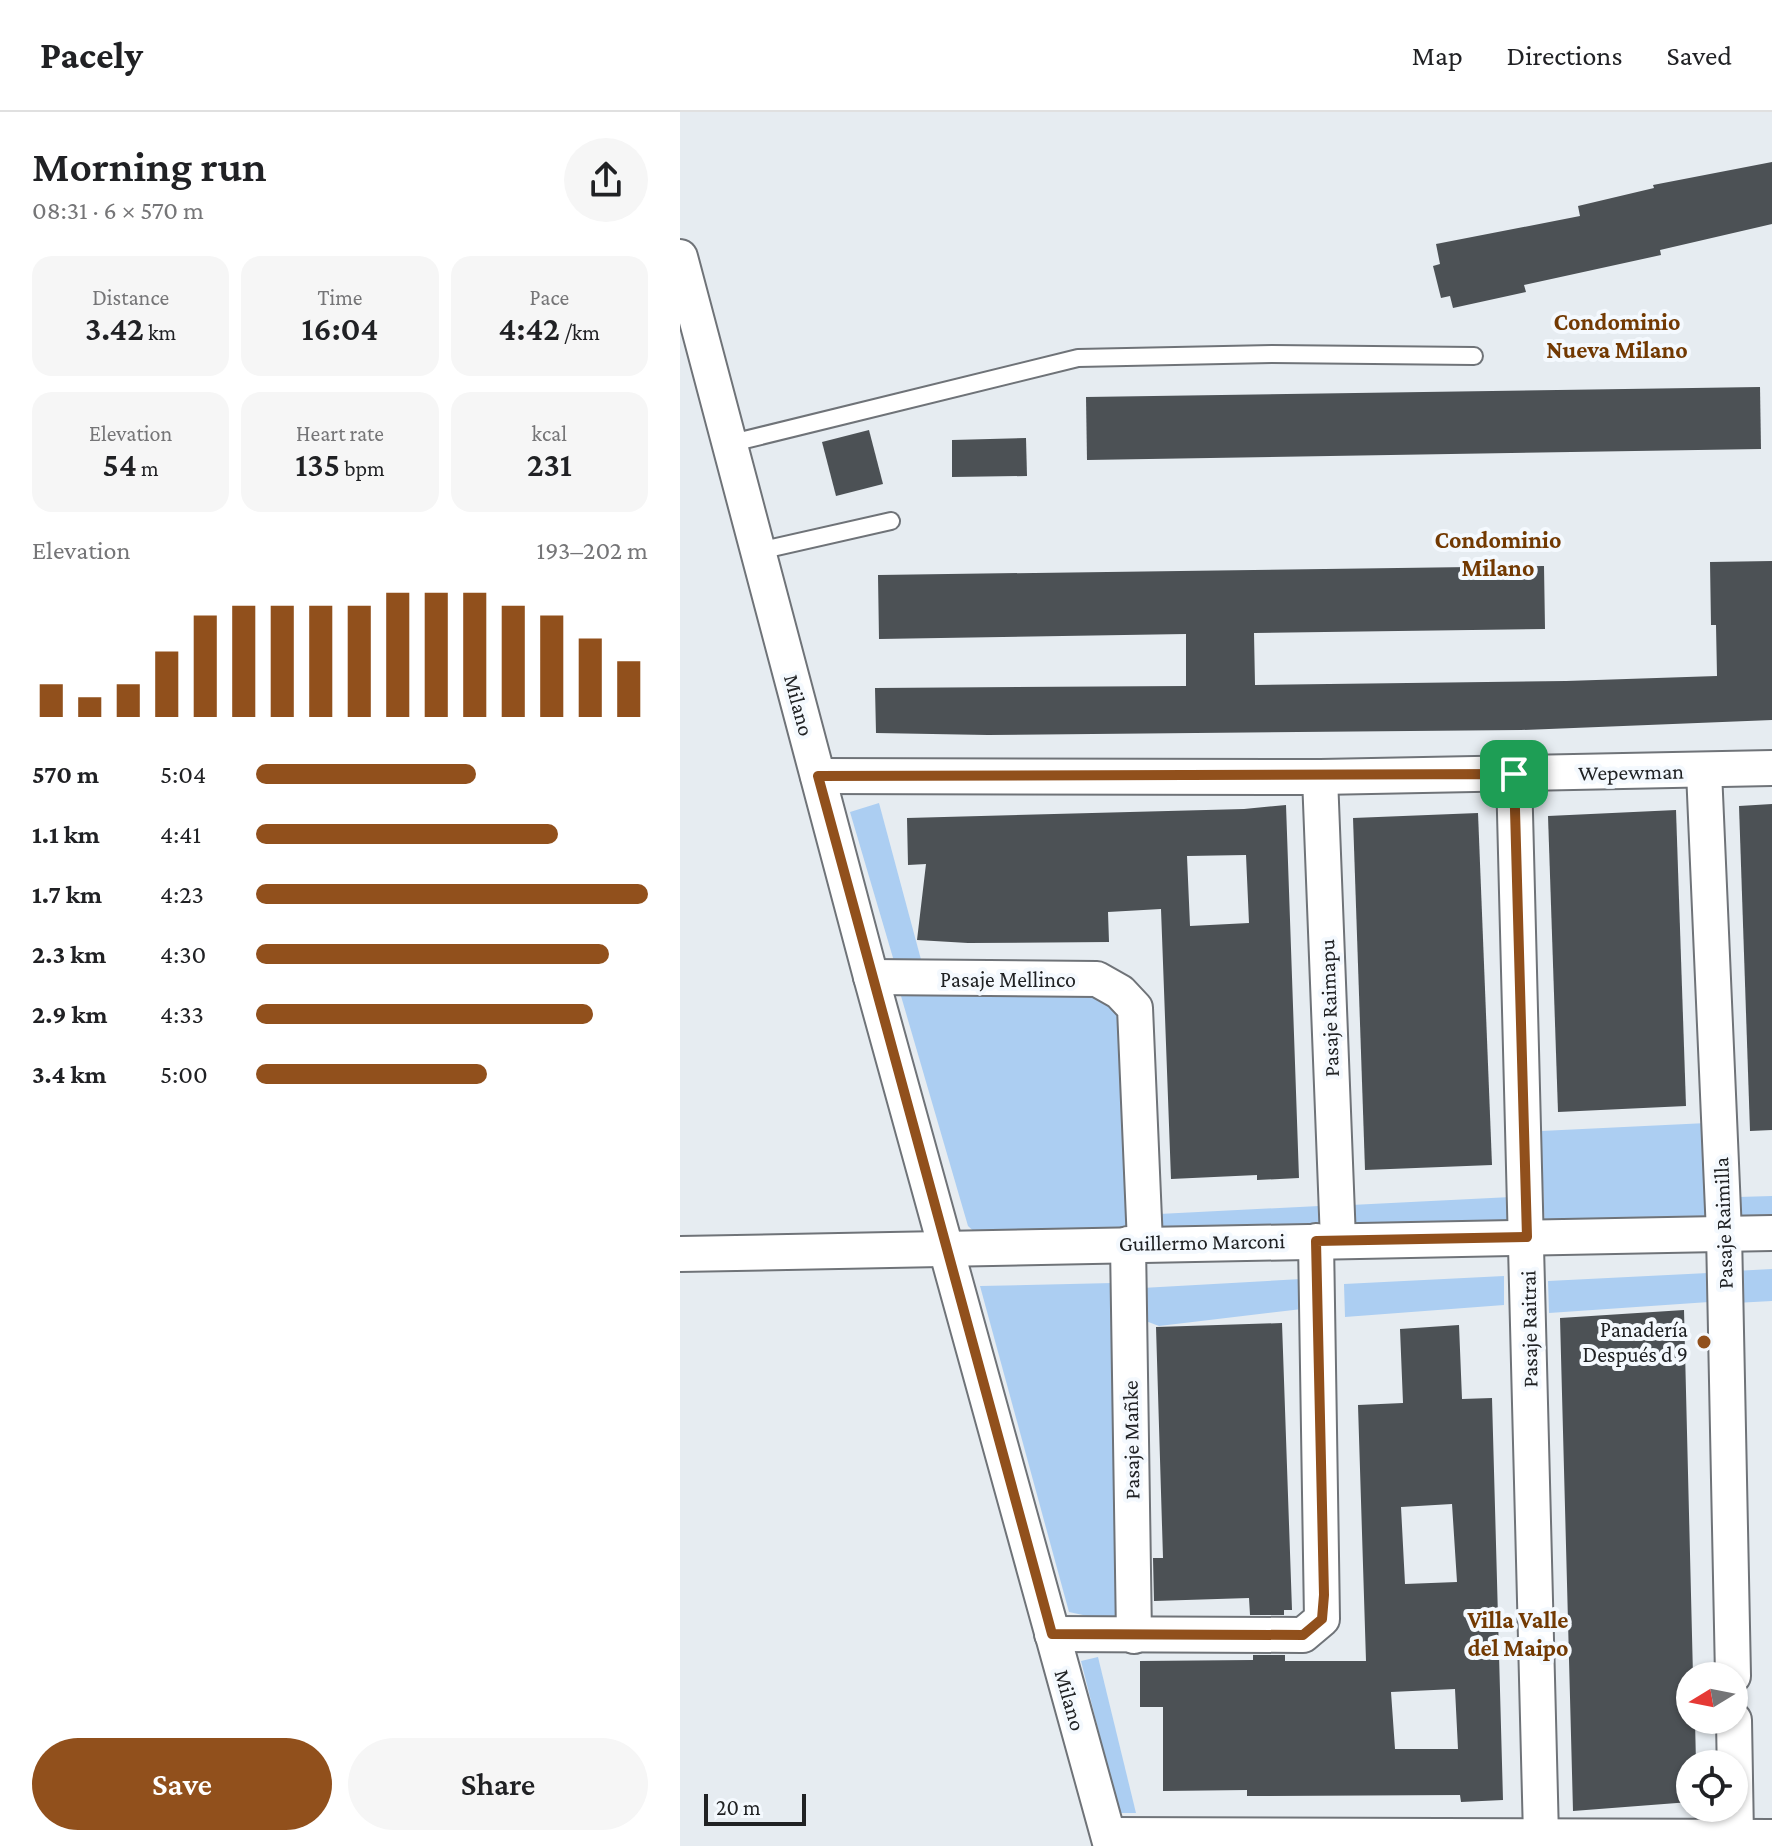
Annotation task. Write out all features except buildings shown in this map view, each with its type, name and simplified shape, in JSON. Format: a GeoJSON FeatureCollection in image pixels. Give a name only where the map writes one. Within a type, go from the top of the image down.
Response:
{"type":"FeatureCollection","features":[{"type":"Feature","properties":{"kind":"street","name":"Milano"},"geometry":{"type":"LineString","coordinates":[[680,257],[732,443],[871,977],[948,1246],[1110,1841]]}},
{"type":"Feature","properties":{"kind":"street","name":"Wepewman"},"geometry":{"type":"LineString","coordinates":[[818,776],[1320,777],[1772,768]]}},
{"type":"Feature","properties":{"kind":"street","name":"Pasaje Raimilla"},"geometry":{"type":"LineString","coordinates":[[1704,771],[1724,1233],[1733,1662]]}},
{"type":"Feature","properties":{"kind":"street","name":"Pasaje Raitrai"},"geometry":{"type":"LineString","coordinates":[[1514,774],[1541,1836]]}},
{"type":"Feature","properties":{"kind":"street","name":"Pasaje Raimapu"},"geometry":{"type":"LineString","coordinates":[[1134,1636],[1303,1635],[1322,1619],[1327,1240],[1320,777]]}},
{"type":"Feature","properties":{"kind":"street","name":"Pasaje Mellinco"},"geometry":{"type":"LineString","coordinates":[[871,977],[1097,979],[1120,992],[1135,1008]]}},
{"type":"Feature","properties":{"kind":"street","name":"Pasaje Mañke"},"geometry":{"type":"LineString","coordinates":[[1134,1636],[1135,1008]]}},
{"type":"Feature","properties":{"kind":"street","name":"Guillermo Marconi"},"geometry":{"type":"LineString","coordinates":[[680,1254],[948,1246],[1772,1233]]}},
{"type":"Feature","properties":{"kind":"street"},"geometry":{"type":"LineString","coordinates":[[1052,1634],[1134,1636]]}},
{"type":"Feature","properties":{"kind":"street"},"geometry":{"type":"LineString","coordinates":[[1734,1734],[1736,1837]]}},
{"type":"Feature","properties":{"kind":"street"},"geometry":{"type":"LineString","coordinates":[[1110,1841],[1772,1837]]}},
{"type":"Feature","properties":{"kind":"lane"},"geometry":{"type":"LineString","coordinates":[[732,443],[1078,358],[1272,354],[1474,356]]}},
{"type":"Feature","properties":{"kind":"lane"},"geometry":{"type":"LineString","coordinates":[[759,551],[891,521]]}},
{"type":"Feature","properties":{"kind":"shaded area"},"geometry":{"type":"Polygon","coordinates":[[[879,803],[923,967],[896,968],[850,812],[879,803]]]}},
{"type":"Feature","properties":{"kind":"shaded area"},"geometry":{"type":"Polygon","coordinates":[[[901,996],[1105,996],[1121,1015],[1129,1227],[1112,1236],[980,1237],[968,1226],[901,996]]]}},
{"type":"Feature","properties":{"kind":"shaded area"},"geometry":{"type":"Polygon","coordinates":[[[1707,1123],[1709,1226],[1545,1235],[1541,1131],[1707,1123]]]}},
{"type":"Feature","properties":{"kind":"shaded area"},"geometry":{"type":"Polygon","coordinates":[[[1772,1196],[1772,1227],[1739,1230],[1738,1197],[1772,1196]]]}},
{"type":"Feature","properties":{"kind":"shaded area"},"geometry":{"type":"Polygon","coordinates":[[[1511,1197],[1512,1226],[1352,1238],[1351,1205],[1511,1197]]]}},
{"type":"Feature","properties":{"kind":"shaded area"},"geometry":{"type":"Polygon","coordinates":[[[1319,1206],[1319,1235],[1160,1246],[1159,1214],[1319,1206]]]}},
{"type":"Feature","properties":{"kind":"shaded area"},"geometry":{"type":"Polygon","coordinates":[[[1772,1269],[1772,1301],[1735,1303],[1734,1271],[1772,1269]]]}},
{"type":"Feature","properties":{"kind":"shaded area"},"geometry":{"type":"Polygon","coordinates":[[[1708,1273],[1709,1302],[1549,1313],[1548,1281],[1708,1273]]]}},
{"type":"Feature","properties":{"kind":"shaded area"},"geometry":{"type":"Polygon","coordinates":[[[1504,1276],[1504,1305],[1345,1317],[1344,1284],[1504,1276]]]}},
{"type":"Feature","properties":{"kind":"shaded area"},"geometry":{"type":"Polygon","coordinates":[[[1301,1279],[1302,1309],[1159,1326],[1143,1320],[1142,1288],[1301,1279]]]}},
{"type":"Feature","properties":{"kind":"shaded area"},"geometry":{"type":"Polygon","coordinates":[[[1113,1283],[1120,1623],[1069,1612],[980,1286],[1113,1283]]]}},
{"type":"Feature","properties":{"kind":"shaded area"},"geometry":{"type":"Polygon","coordinates":[[[1098,1657],[1136,1813],[1119,1813],[1081,1661],[1098,1657]]]}},
{"type":"Feature","properties":{"kind":"place","name":"Panadería Después d 9"},"geometry":{"type":"Point","coordinates":[1704,1342]}},
{"type":"Feature","properties":{"kind":"district","name":"Condominio Nueva Milano"},"geometry":{"type":"Point","coordinates":[1617,335]}},
{"type":"Feature","properties":{"kind":"district","name":"Condominio Milano"},"geometry":{"type":"Point","coordinates":[1498,553]}},
{"type":"Feature","properties":{"kind":"district","name":"Villa Valle del Maipo"},"geometry":{"type":"Point","coordinates":[1518,1633]}},
{"type":"Feature","properties":{"kind":"route"},"geometry":{"type":"LineString","coordinates":[[1514,774],[1527,1237],[1316,1241],[1322,1619],[1303,1635],[1052,1634],[818,776],[1320,777],[1514,774]]}}]}
